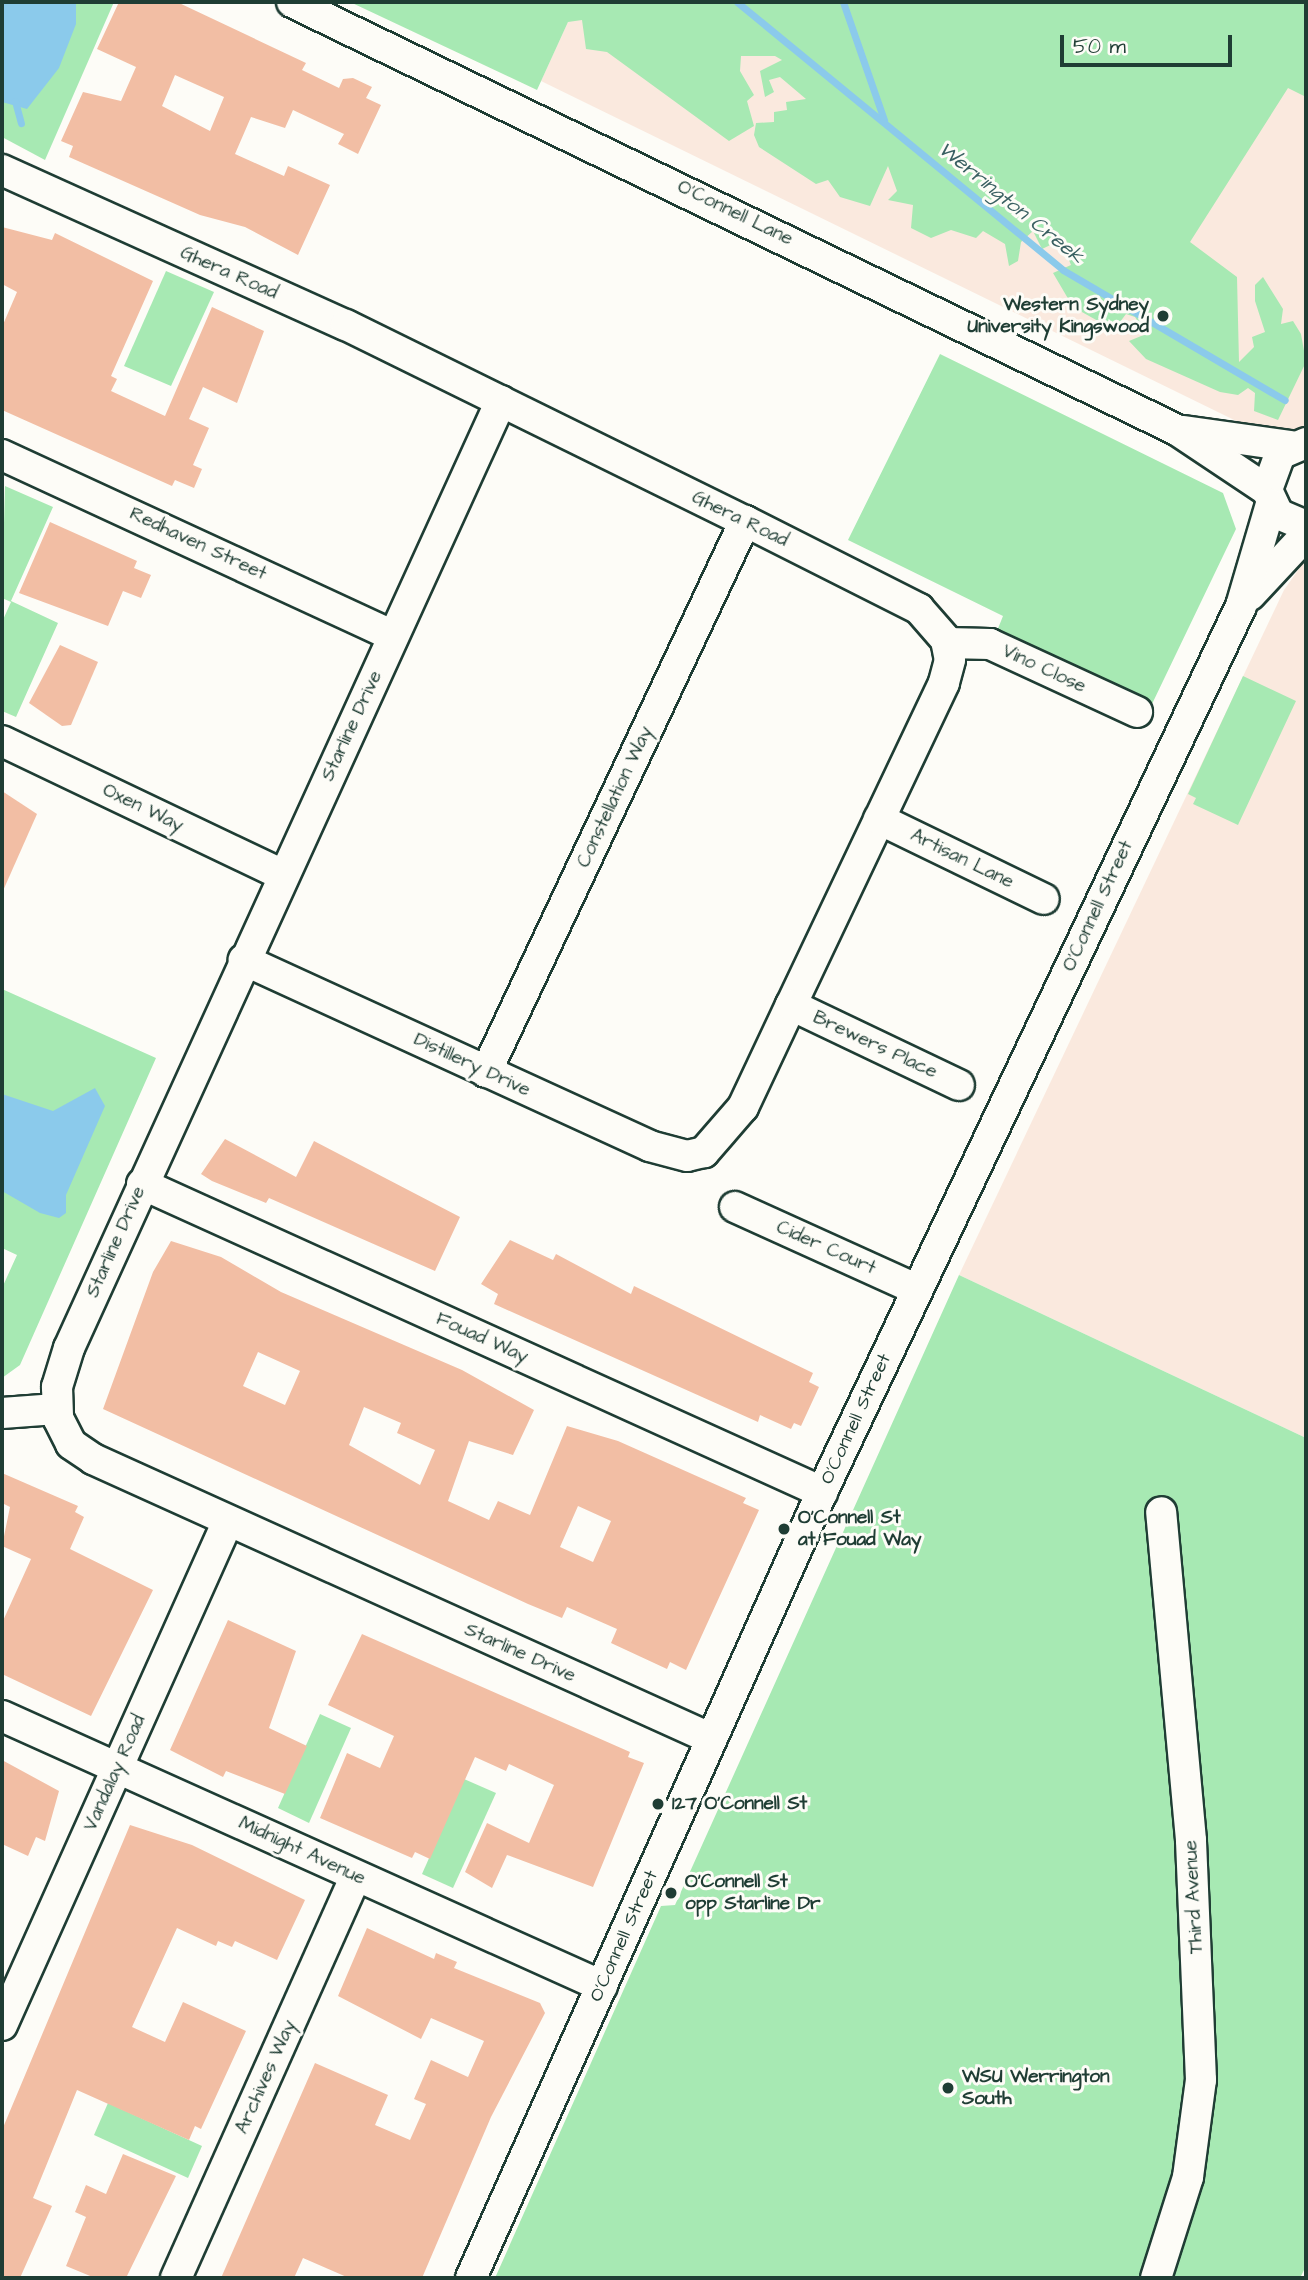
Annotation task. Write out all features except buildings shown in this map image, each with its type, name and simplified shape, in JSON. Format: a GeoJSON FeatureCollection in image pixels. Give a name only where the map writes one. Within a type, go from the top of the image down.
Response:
{"type":"FeatureCollection","features":[{"type":"Feature","properties":{"kind":"street","name":"O'Connell Lane"},"geometry":{"type":"LineString","coordinates":[[292,2],[1177,430],[1269,497]]}},
{"type":"Feature","properties":{"kind":"street","name":"Ghera Road"},"geometry":{"type":"LineString","coordinates":[[2,170],[501,401],[919,609],[947,643]]}},
{"type":"Feature","properties":{"kind":"street","name":"Starline Drive"},"geometry":{"type":"LineString","coordinates":[[501,401],[69,1348],[56,1409],[65,1436],[78,1450],[228,1521],[712,1740]]}},
{"type":"Feature","properties":{"kind":"street","name":"O'Connell Lane"},"geometry":{"type":"LineString","coordinates":[[1177,430],[1300,440]]}},
{"type":"Feature","properties":{"kind":"street","name":"O'Connell Street"},"geometry":{"type":"LineString","coordinates":[[471,2278],[822,1492],[1241,606],[1269,497],[1272,464],[1300,440]]}},
{"type":"Feature","properties":{"kind":"street","name":"Redhaven Street"},"geometry":{"type":"LineString","coordinates":[[2,455],[393,636]]}},
{"type":"Feature","properties":{"kind":"street"},"geometry":{"type":"LineString","coordinates":[[1269,497],[1288,521],[1306,526]]}},
{"type":"Feature","properties":{"kind":"street","name":"Constellation Way"},"geometry":{"type":"LineString","coordinates":[[486,1072],[745,522]]}},
{"type":"Feature","properties":{"kind":"street","name":"O'Connell Street"},"geometry":{"type":"LineString","coordinates":[[1241,606],[1306,535]]}},
{"type":"Feature","properties":{"kind":"street"},"geometry":{"type":"LineString","coordinates":[[791,1005],[944,683],[947,643]]}},
{"type":"Feature","properties":{"kind":"street","name":"Vino Close"},"geometry":{"type":"LineString","coordinates":[[947,643],[990,644],[1137,712]]}},
{"type":"Feature","properties":{"kind":"street","name":"Oxen Way"},"geometry":{"type":"LineString","coordinates":[[2,741],[283,876]]}},
{"type":"Feature","properties":{"kind":"street","name":"Artisan Lane"},"geometry":{"type":"LineString","coordinates":[[879,819],[1044,899]]}},
{"type":"Feature","properties":{"kind":"street","name":"Distillery Drive"},"geometry":{"type":"LineString","coordinates":[[244,960],[650,1146],[687,1156],[704,1152],[743,1107],[791,1005]]}},
{"type":"Feature","properties":{"kind":"street","name":"Brewers Place"},"geometry":{"type":"LineString","coordinates":[[791,1005],[959,1085]]}},
{"type":"Feature","properties":{"kind":"street","name":"Fouad Way"},"geometry":{"type":"LineString","coordinates":[[142,1184],[822,1492]]}},
{"type":"Feature","properties":{"kind":"street","name":"Cider Court"},"geometry":{"type":"LineString","coordinates":[[735,1207],[916,1289]]}},
{"type":"Feature","properties":{"kind":"street"},"geometry":{"type":"LineString","coordinates":[[2,1413],[56,1409]]}},
{"type":"Feature","properties":{"kind":"street","name":"Third Avenue"},"geometry":{"type":"LineString","coordinates":[[1156,2278],[1188,2177],[1200,2080],[1191,1840],[1161,1512]]}},
{"type":"Feature","properties":{"kind":"street","name":"Vandalay Road"},"geometry":{"type":"LineString","coordinates":[[2,2025],[228,1521]]}},
{"type":"Feature","properties":{"kind":"street","name":"Midnight Avenue"},"geometry":{"type":"LineString","coordinates":[[2,1716],[602,1986]]}},
{"type":"Feature","properties":{"kind":"street","name":"Archives Way"},"geometry":{"type":"LineString","coordinates":[[176,2278],[356,1876]]}},
{"type":"Feature","properties":{"kind":"shaded area","name":"Western Sydney University Kingswood"},"geometry":{"type":"Polygon","coordinates":[[[577,2],[1306,2],[1306,455],[541,81],[577,2]]]}},
{"type":"Feature","properties":{"kind":"shaded area"},"geometry":{"type":"Polygon","coordinates":[[[1306,559],[1306,1438],[959,1275],[1284,590],[1306,559]]]}},
{"type":"Feature","properties":{"kind":"green space"},"geometry":{"type":"Polygon","coordinates":[[[2,2],[114,2],[45,160],[2,137],[2,2]]]}},
{"type":"Feature","properties":{"kind":"green space","name":"Western Sydney University Kingswood"},"geometry":{"type":"Polygon","coordinates":[[[350,2],[1306,2],[1306,97],[1288,88],[1190,242],[1237,277],[1239,362],[1254,347],[1252,337],[1265,332],[1255,301],[1255,285],[1263,277],[1283,309],[1281,324],[1293,321],[1301,334],[1306,362],[1278,420],[1254,411],[1255,393],[1248,388],[1238,395],[1220,392],[1146,359],[1129,341],[1146,334],[1135,317],[1126,314],[1114,330],[1073,307],[1053,273],[1071,265],[1061,240],[1042,249],[1033,231],[1021,242],[1018,261],[1009,266],[1005,244],[983,231],[976,238],[951,230],[931,238],[911,228],[913,205],[888,200],[897,191],[888,166],[870,206],[840,197],[828,180],[816,184],[759,147],[754,135],[756,123],[774,122],[774,112],[787,110],[786,102],[806,99],[780,77],[769,80],[774,92],[765,97],[760,71],[782,60],[775,56],[741,56],[740,71],[754,95],[747,101],[754,126],[729,141],[607,52],[586,49],[582,20],[568,22],[537,90],[350,2]]]}},
{"type":"Feature","properties":{"kind":"green space"},"geometry":{"type":"Polygon","coordinates":[[[166,271],[214,292],[171,386],[124,366],[166,271]]]}},
{"type":"Feature","properties":{"kind":"green space"},"geometry":{"type":"Polygon","coordinates":[[[940,354],[1223,493],[1236,529],[1152,704],[997,631],[1003,616],[848,540],[940,354]]]}},
{"type":"Feature","properties":{"kind":"green space"},"geometry":{"type":"Polygon","coordinates":[[[5,486],[53,507],[11,601],[58,623],[16,717],[2,711],[2,622],[11,602],[2,598],[5,486]]]}},
{"type":"Feature","properties":{"kind":"green space"},"geometry":{"type":"Polygon","coordinates":[[[1243,676],[1296,701],[1238,825],[1193,804],[1196,798],[1188,794],[1243,676]]]}},
{"type":"Feature","properties":{"kind":"green space"},"geometry":{"type":"Polygon","coordinates":[[[2,989],[156,1058],[20,1365],[2,1378],[2,1288],[17,1255],[2,1248],[2,989]]]}},
{"type":"Feature","properties":{"kind":"green space","name":"WSU Werrington South"},"geometry":{"type":"Polygon","coordinates":[[[959,1275],[1306,1438],[1306,2266],[1300,2278],[1168,2278],[1211,1989],[1200,1761],[1173,1750],[1186,2104],[1181,2150],[1143,2278],[495,2278],[661,1906],[675,1905],[959,1275]]]}},
{"type":"Feature","properties":{"kind":"green space"},"geometry":{"type":"Polygon","coordinates":[[[320,1714],[351,1728],[309,1823],[278,1808],[320,1714]]]}},
{"type":"Feature","properties":{"kind":"green space"},"geometry":{"type":"Polygon","coordinates":[[[464,1779],[496,1793],[453,1888],[422,1874],[464,1779]]]}},
{"type":"Feature","properties":{"kind":"green space"},"geometry":{"type":"Polygon","coordinates":[[[108,2103],[202,2146],[188,2178],[94,2135],[108,2103]]]}},
{"type":"Feature","properties":{"kind":"water"},"geometry":{"type":"Polygon","coordinates":[[[2,2],[76,2],[76,24],[59,68],[27,109],[2,102],[2,2]]]}},
{"type":"Feature","properties":{"kind":"water"},"geometry":{"type":"Polygon","coordinates":[[[95,1088],[105,1106],[66,1195],[66,1213],[59,1218],[40,1213],[2,1191],[2,1094],[53,1111],[95,1088]]]}},
{"type":"Feature","properties":{"kind":"waterway","name":"Werrington Creek"},"geometry":{"type":"LineString","coordinates":[[737,2],[1063,270],[1285,400]]}},
{"type":"Feature","properties":{"kind":"waterway"},"geometry":{"type":"LineString","coordinates":[[843,2],[884,120]]}},
{"type":"Feature","properties":{"kind":"waterway"},"geometry":{"type":"LineString","coordinates":[[15,101],[21,123]]}},
{"type":"Feature","properties":{"kind":"place","name":"Western Sydney University Kingswood"},"geometry":{"type":"Point","coordinates":[1163,316]}},
{"type":"Feature","properties":{"kind":"place","name":"O'Connell St at Fouad Way"},"geometry":{"type":"Point","coordinates":[784,1529]}},
{"type":"Feature","properties":{"kind":"place","name":"127 O'Connell St"},"geometry":{"type":"Point","coordinates":[658,1804]}},
{"type":"Feature","properties":{"kind":"place","name":"O'Connell St opp Starline Dr"},"geometry":{"type":"Point","coordinates":[671,1893]}},
{"type":"Feature","properties":{"kind":"place","name":"WSU Werrington South"},"geometry":{"type":"Point","coordinates":[948,2088]}}]}
